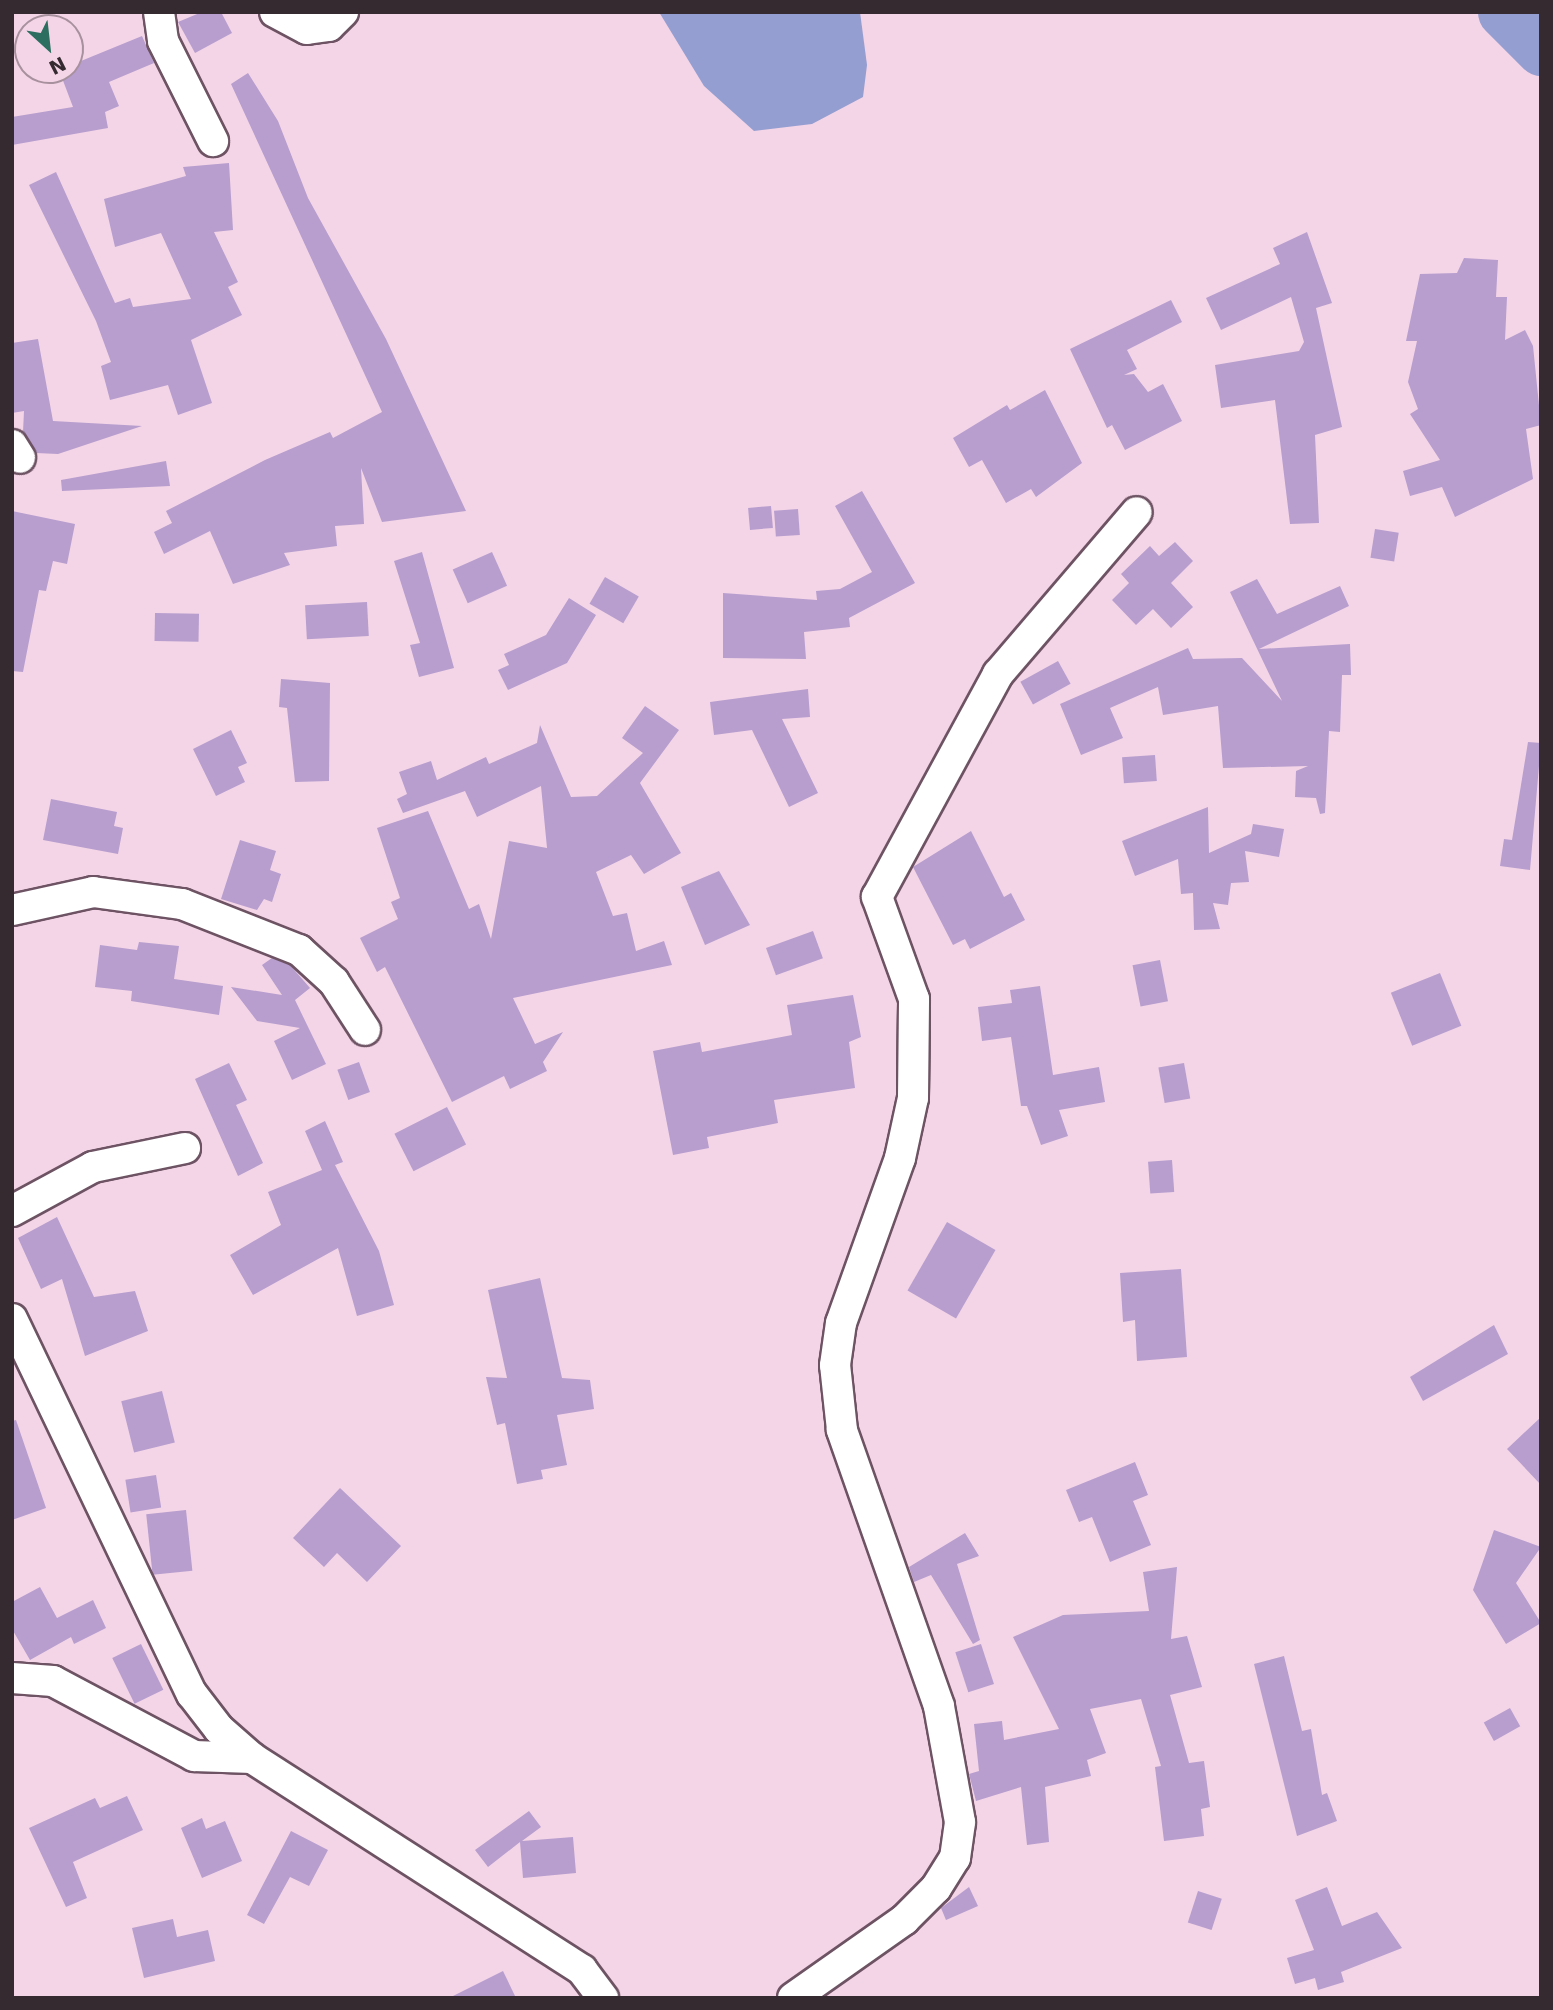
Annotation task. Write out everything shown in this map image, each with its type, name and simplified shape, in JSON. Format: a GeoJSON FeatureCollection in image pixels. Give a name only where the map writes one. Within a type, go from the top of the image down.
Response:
{"type":"FeatureCollection","features":[{"type":"Feature","properties":{"kind":"street"},"geometry":{"type":"LineString","coordinates":[[159,12],[163,41],[213,141]]}},
{"type":"Feature","properties":{"kind":"street"},"geometry":{"type":"LineString","coordinates":[[275,12],[307,29],[329,26],[343,12]]}},
{"type":"Feature","properties":{"kind":"street"},"geometry":{"type":"LineString","coordinates":[[793,1998],[904,1920],[936,1888],[955,1858],[960,1822],[939,1706],[842,1430],[835,1365],[841,1323],[900,1158],[913,1098],[914,999],[877,897],[998,674],[1137,512]]}},
{"type":"Feature","properties":{"kind":"street"},"geometry":{"type":"LineString","coordinates":[[12,910],[93,892],[195,909],[299,950],[334,982],[365,1030]]}},
{"type":"Feature","properties":{"kind":"street"},"geometry":{"type":"LineString","coordinates":[[12,1211],[93,1167],[185,1149]]}},
{"type":"Feature","properties":{"kind":"street"},"geometry":{"type":"LineString","coordinates":[[12,1319],[25,1373],[192,1693],[252,1758],[582,1970],[603,1998]]}},
{"type":"Feature","properties":{"kind":"street"},"geometry":{"type":"LineString","coordinates":[[12,1678],[54,1681],[194,1756],[252,1758]]}},
{"type":"Feature","properties":{"kind":"water"},"geometry":{"type":"Polygon","coordinates":[[[659,12],[860,12],[867,65],[863,97],[812,124],[754,131],[704,86],[659,12]]]}},
{"type":"Feature","properties":{"kind":"building"},"geometry":{"type":"Polygon","coordinates":[[[202,12],[221,12],[232,33],[195,53],[178,22],[202,12]]]}},
{"type":"Feature","properties":{"kind":"building"},"geometry":{"type":"Polygon","coordinates":[[[142,36],[154,63],[109,82],[119,106],[105,112],[108,128],[12,145],[12,117],[73,107],[64,84],[84,84],[84,60],[142,36]]]}},
{"type":"Feature","properties":{"kind":"building"},"geometry":{"type":"Polygon","coordinates":[[[248,73],[278,121],[308,198],[386,339],[466,511],[382,522],[361,468],[364,524],[335,526],[337,546],[284,553],[290,565],[233,584],[210,531],[164,554],[154,532],[172,523],[166,511],[265,460],[330,432],[333,438],[382,412],[231,84],[248,73]]]}},
{"type":"Feature","properties":{"kind":"building"},"geometry":{"type":"Polygon","coordinates":[[[229,163],[233,230],[214,232],[238,282],[228,287],[242,315],[191,340],[212,403],[178,415],[168,385],[110,400],[101,366],[111,362],[96,321],[29,185],[56,172],[115,303],[130,298],[133,307],[191,299],[161,233],[115,247],[104,199],[186,176],[183,167],[229,163]]]}},
{"type":"Feature","properties":{"kind":"building"},"geometry":{"type":"Polygon","coordinates":[[[1307,232],[1332,303],[1316,308],[1342,427],[1315,435],[1319,523],[1290,524],[1275,400],[1221,408],[1215,365],[1299,351],[1304,342],[1291,297],[1221,330],[1206,298],[1280,264],[1273,248],[1307,232]]]}},
{"type":"Feature","properties":{"kind":"building"},"geometry":{"type":"Polygon","coordinates":[[[1464,258],[1498,260],[1496,297],[1507,297],[1505,340],[1525,330],[1533,346],[1541,425],[1526,429],[1533,479],[1455,517],[1442,487],[1410,496],[1403,471],[1440,460],[1410,414],[1418,409],[1408,382],[1417,341],[1406,341],[1420,274],[1457,273],[1464,258]]]}},
{"type":"Feature","properties":{"kind":"building"},"geometry":{"type":"Polygon","coordinates":[[[1171,300],[1182,322],[1127,350],[1137,369],[1124,375],[1134,374],[1148,392],[1163,384],[1182,421],[1125,450],[1112,425],[1107,428],[1070,349],[1171,300]]]}},
{"type":"Feature","properties":{"kind":"building"},"geometry":{"type":"Polygon","coordinates":[[[38,339],[53,421],[142,426],[58,454],[36,453],[23,432],[24,411],[12,413],[12,343],[38,339]]]}},
{"type":"Feature","properties":{"kind":"building"},"geometry":{"type":"Polygon","coordinates":[[[1045,390],[1082,463],[1036,497],[1031,489],[1006,503],[982,460],[969,467],[953,438],[1007,405],[1010,410],[1045,390]]]}},
{"type":"Feature","properties":{"kind":"building"},"geometry":{"type":"Polygon","coordinates":[[[166,461],[170,486],[62,491],[61,480],[166,461]]]}},
{"type":"Feature","properties":{"kind":"building"},"geometry":{"type":"Polygon","coordinates":[[[862,491],[915,583],[849,618],[850,627],[804,632],[806,659],[723,658],[723,593],[817,600],[816,591],[840,589],[872,572],[835,506],[862,491]]]}},
{"type":"Feature","properties":{"kind":"building"},"geometry":{"type":"Polygon","coordinates":[[[771,506],[773,528],[750,530],[748,508],[771,506]]]}},
{"type":"Feature","properties":{"kind":"building"},"geometry":{"type":"Polygon","coordinates":[[[798,509],[800,535],[776,537],[774,511],[798,509]]]}},
{"type":"Feature","properties":{"kind":"building"},"geometry":{"type":"Polygon","coordinates":[[[12,511],[75,524],[67,564],[53,561],[46,591],[39,590],[23,672],[12,671],[12,511]]]}},
{"type":"Feature","properties":{"kind":"building"},"geometry":{"type":"Polygon","coordinates":[[[1375,529],[1399,533],[1394,561],[1370,558],[1375,529]]]}},
{"type":"Feature","properties":{"kind":"building"},"geometry":{"type":"Polygon","coordinates":[[[1175,542],[1193,561],[1171,583],[1193,607],[1171,628],[1153,609],[1136,625],[1112,600],[1129,583],[1121,574],[1150,546],[1159,556],[1175,542]]]}},
{"type":"Feature","properties":{"kind":"building"},"geometry":{"type":"Polygon","coordinates":[[[422,552],[454,668],[419,677],[410,645],[420,643],[394,561],[422,552]]]}},
{"type":"Feature","properties":{"kind":"building"},"geometry":{"type":"Polygon","coordinates":[[[492,552],[507,586],[468,603],[453,569],[492,552]]]}},
{"type":"Feature","properties":{"kind":"building"},"geometry":{"type":"Polygon","coordinates":[[[605,577],[639,596],[623,623],[590,604],[605,577]]]}},
{"type":"Feature","properties":{"kind":"building"},"geometry":{"type":"Polygon","coordinates":[[[1257,579],[1277,614],[1340,586],[1349,606],[1259,649],[1350,644],[1351,675],[1342,675],[1340,732],[1329,731],[1325,813],[1320,814],[1316,798],[1295,797],[1296,771],[1308,766],[1223,768],[1218,706],[1163,715],[1158,687],[1110,708],[1123,738],[1081,755],[1060,704],[1188,648],[1193,659],[1242,658],[1282,701],[1230,592],[1257,579]]]}},
{"type":"Feature","properties":{"kind":"building"},"geometry":{"type":"Polygon","coordinates":[[[569,598],[596,615],[567,663],[508,690],[498,670],[509,665],[504,654],[546,635],[569,598]]]}},
{"type":"Feature","properties":{"kind":"building"},"geometry":{"type":"Polygon","coordinates":[[[367,602],[369,636],[307,639],[305,605],[367,602]]]}},
{"type":"Feature","properties":{"kind":"building"},"geometry":{"type":"Polygon","coordinates":[[[155,613],[199,614],[199,642],[155,641],[155,613]]]}},
{"type":"Feature","properties":{"kind":"building"},"geometry":{"type":"Polygon","coordinates":[[[1058,661],[1071,684],[1033,705],[1020,682],[1058,661]]]}},
{"type":"Feature","properties":{"kind":"building"},"geometry":{"type":"Polygon","coordinates":[[[281,679],[330,683],[329,781],[295,782],[287,708],[279,707],[281,679]]]}},
{"type":"Feature","properties":{"kind":"building"},"geometry":{"type":"Polygon","coordinates":[[[808,689],[810,717],[782,719],[818,793],[789,807],[752,730],[714,735],[710,702],[808,689]]]}},
{"type":"Feature","properties":{"kind":"building"},"geometry":{"type":"Polygon","coordinates":[[[645,706],[679,730],[640,783],[681,853],[644,874],[631,855],[596,872],[613,916],[627,913],[636,951],[664,941],[672,965],[513,998],[535,1044],[563,1032],[543,1062],[547,1071],[510,1089],[504,1076],[452,1102],[385,967],[377,972],[360,938],[398,919],[391,902],[400,898],[377,828],[428,811],[469,909],[479,904],[491,939],[509,841],[547,848],[541,786],[477,817],[465,791],[403,813],[397,799],[407,794],[399,772],[431,761],[437,780],[486,757],[489,764],[537,743],[540,725],[571,797],[597,796],[643,753],[622,738],[645,706]]]}},
{"type":"Feature","properties":{"kind":"building"},"geometry":{"type":"Polygon","coordinates":[[[231,730],[247,763],[238,767],[245,782],[216,796],[193,749],[231,730]]]}},
{"type":"Feature","properties":{"kind":"building"},"geometry":{"type":"Polygon","coordinates":[[[1528,742],[1541,743],[1530,870],[1500,866],[1504,839],[1512,840],[1528,742]]]}},
{"type":"Feature","properties":{"kind":"building"},"geometry":{"type":"Polygon","coordinates":[[[1155,755],[1157,781],[1124,783],[1122,757],[1155,755]]]}},
{"type":"Feature","properties":{"kind":"building"},"geometry":{"type":"Polygon","coordinates":[[[51,799],[117,812],[114,826],[123,828],[118,854],[43,840],[51,799]]]}},
{"type":"Feature","properties":{"kind":"building"},"geometry":{"type":"Polygon","coordinates":[[[1208,807],[1209,853],[1251,834],[1253,824],[1284,829],[1279,857],[1245,851],[1249,882],[1231,883],[1228,905],[1213,903],[1220,929],[1194,930],[1193,893],[1181,894],[1178,859],[1135,876],[1122,841],[1208,807]]]}},
{"type":"Feature","properties":{"kind":"building"},"geometry":{"type":"Polygon","coordinates":[[[971,831],[1004,897],[1011,893],[1025,920],[970,949],[965,939],[953,945],[913,867],[971,831]]]}},
{"type":"Feature","properties":{"kind":"building"},"geometry":{"type":"Polygon","coordinates":[[[240,840],[276,851],[270,870],[281,874],[272,902],[264,899],[257,910],[221,899],[240,840]]]}},
{"type":"Feature","properties":{"kind":"building"},"geometry":{"type":"Polygon","coordinates":[[[719,871],[750,925],[705,945],[681,887],[719,871]]]}},
{"type":"Feature","properties":{"kind":"building"},"geometry":{"type":"Polygon","coordinates":[[[813,931],[823,958],[776,975],[766,948],[813,931]]]}},
{"type":"Feature","properties":{"kind":"building"},"geometry":{"type":"Polygon","coordinates":[[[139,942],[179,946],[174,979],[223,986],[219,1015],[131,1001],[132,991],[95,987],[100,945],[137,950],[139,942]]]}},
{"type":"Feature","properties":{"kind":"building"},"geometry":{"type":"Polygon","coordinates":[[[272,958],[290,965],[310,988],[295,1000],[326,1064],[292,1080],[274,1041],[300,1028],[257,1021],[231,987],[282,995],[262,965],[272,958]]]}},
{"type":"Feature","properties":{"kind":"building"},"geometry":{"type":"Polygon","coordinates":[[[1160,960],[1168,1001],[1141,1007],[1133,965],[1160,960]]]}},
{"type":"Feature","properties":{"kind":"building"},"geometry":{"type":"Polygon","coordinates":[[[1440,973],[1461,1026],[1412,1046],[1391,993],[1440,973]]]}},
{"type":"Feature","properties":{"kind":"building"},"geometry":{"type":"Polygon","coordinates":[[[1040,986],[1053,1075],[1099,1067],[1105,1102],[1059,1110],[1068,1136],[1041,1145],[1027,1106],[1021,1106],[1011,1037],[982,1041],[978,1007],[1012,1003],[1010,990],[1040,986]]]}},
{"type":"Feature","properties":{"kind":"building"},"geometry":{"type":"Polygon","coordinates":[[[853,995],[861,1037],[849,1042],[855,1088],[774,1100],[778,1123],[707,1137],[709,1148],[673,1155],[653,1051],[700,1042],[702,1052],[792,1035],[787,1005],[853,995]]]}},
{"type":"Feature","properties":{"kind":"building"},"geometry":{"type":"Polygon","coordinates":[[[359,1062],[370,1092],[348,1100],[337,1070],[359,1062]]]}},
{"type":"Feature","properties":{"kind":"building"},"geometry":{"type":"Polygon","coordinates":[[[229,1063],[247,1100],[236,1105],[263,1163],[238,1176],[195,1079],[229,1063]]]}},
{"type":"Feature","properties":{"kind":"building"},"geometry":{"type":"Polygon","coordinates":[[[1184,1063],[1190,1098],[1165,1103],[1158,1068],[1184,1063]]]}},
{"type":"Feature","properties":{"kind":"building"},"geometry":{"type":"Polygon","coordinates":[[[447,1107],[466,1144],[413,1171],[394,1134],[447,1107]]]}},
{"type":"Feature","properties":{"kind":"building"},"geometry":{"type":"Polygon","coordinates":[[[325,1121],[343,1162],[335,1165],[379,1251],[394,1305],[357,1316],[338,1248],[253,1295],[230,1255],[281,1225],[268,1192],[322,1170],[305,1131],[325,1121]]]}},
{"type":"Feature","properties":{"kind":"building"},"geometry":{"type":"Polygon","coordinates":[[[1172,1160],[1174,1192],[1150,1194],[1148,1162],[1172,1160]]]}},
{"type":"Feature","properties":{"kind":"building"},"geometry":{"type":"Polygon","coordinates":[[[57,1217],[94,1297],[135,1291],[148,1331],[85,1356],[62,1279],[41,1289],[18,1238],[57,1217]]]}},
{"type":"Feature","properties":{"kind":"building"},"geometry":{"type":"Polygon","coordinates":[[[947,1222],[995,1250],[956,1318],[908,1290],[947,1222]]]}},
{"type":"Feature","properties":{"kind":"building"},"geometry":{"type":"Polygon","coordinates":[[[1181,1269],[1187,1357],[1137,1361],[1135,1320],[1123,1322],[1120,1273],[1181,1269]]]}},
{"type":"Feature","properties":{"kind":"building"},"geometry":{"type":"Polygon","coordinates":[[[540,1278],[562,1378],[590,1380],[594,1409],[557,1415],[567,1465],[541,1470],[543,1479],[517,1484],[505,1423],[497,1425],[486,1377],[507,1378],[488,1290],[540,1278]]]}},
{"type":"Feature","properties":{"kind":"building"},"geometry":{"type":"Polygon","coordinates":[[[1494,1325],[1508,1354],[1423,1401],[1410,1377],[1494,1325]]]}},
{"type":"Feature","properties":{"kind":"building"},"geometry":{"type":"Polygon","coordinates":[[[162,1391],[175,1442],[134,1453],[121,1401],[162,1391]]]}},
{"type":"Feature","properties":{"kind":"building"},"geometry":{"type":"Polygon","coordinates":[[[1541,1417],[1541,1485],[1507,1449],[1541,1417]]]}},
{"type":"Feature","properties":{"kind":"building"},"geometry":{"type":"Polygon","coordinates":[[[16,1420],[46,1508],[12,1520],[12,1421],[16,1420]]]}},
{"type":"Feature","properties":{"kind":"building"},"geometry":{"type":"Polygon","coordinates":[[[1135,1462],[1148,1495],[1133,1501],[1151,1545],[1110,1562],[1092,1517],[1079,1522],[1066,1490],[1135,1462]]]}},
{"type":"Feature","properties":{"kind":"building"},"geometry":{"type":"Polygon","coordinates":[[[156,1475],[161,1508],[131,1512],[125,1480],[156,1475]]]}},
{"type":"Feature","properties":{"kind":"building"},"geometry":{"type":"Polygon","coordinates":[[[340,1488],[401,1546],[367,1582],[337,1553],[324,1567],[293,1538],[340,1488]]]}},
{"type":"Feature","properties":{"kind":"building"},"geometry":{"type":"Polygon","coordinates":[[[186,1510],[192,1571],[153,1575],[146,1514],[186,1510]]]}},
{"type":"Feature","properties":{"kind":"building"},"geometry":{"type":"Polygon","coordinates":[[[1494,1530],[1541,1547],[1516,1583],[1541,1623],[1506,1644],[1473,1590],[1494,1530]]]}},
{"type":"Feature","properties":{"kind":"building"},"geometry":{"type":"Polygon","coordinates":[[[965,1533],[979,1556],[957,1564],[980,1640],[973,1644],[931,1575],[914,1582],[909,1567],[965,1533]]]}},
{"type":"Feature","properties":{"kind":"building"},"geometry":{"type":"Polygon","coordinates":[[[1177,1567],[1171,1639],[1187,1636],[1202,1687],[1170,1695],[1189,1763],[1204,1761],[1210,1807],[1201,1809],[1204,1836],[1164,1841],[1155,1767],[1161,1766],[1141,1699],[1090,1709],[1106,1753],[1087,1760],[1091,1776],[1045,1787],[1049,1842],[1027,1845],[1021,1787],[976,1801],[969,1774],[979,1771],[974,1724],[1002,1721],[1004,1740],[1059,1729],[1013,1637],[1063,1615],[1149,1611],[1143,1572],[1177,1567]]]}},
{"type":"Feature","properties":{"kind":"building"},"geometry":{"type":"Polygon","coordinates":[[[40,1587],[57,1618],[93,1600],[106,1628],[74,1644],[71,1637],[30,1660],[12,1629],[12,1602],[40,1587]]]}},
{"type":"Feature","properties":{"kind":"building"},"geometry":{"type":"Polygon","coordinates":[[[141,1644],[163,1690],[135,1704],[112,1658],[141,1644]]]}},
{"type":"Feature","properties":{"kind":"building"},"geometry":{"type":"Polygon","coordinates":[[[981,1644],[994,1684],[968,1692],[955,1652],[981,1644]]]}},
{"type":"Feature","properties":{"kind":"building"},"geometry":{"type":"Polygon","coordinates":[[[1284,1656],[1302,1731],[1311,1729],[1322,1795],[1327,1793],[1337,1821],[1297,1836],[1254,1664],[1284,1656]]]}},
{"type":"Feature","properties":{"kind":"building"},"geometry":{"type":"Polygon","coordinates":[[[1510,1708],[1520,1726],[1494,1741],[1484,1723],[1510,1708]]]}},
{"type":"Feature","properties":{"kind":"building"},"geometry":{"type":"Polygon","coordinates":[[[127,1796],[143,1830],[73,1862],[87,1898],[66,1907],[29,1828],[95,1798],[100,1808],[127,1796]]]}},
{"type":"Feature","properties":{"kind":"building"},"geometry":{"type":"Polygon","coordinates":[[[529,1811],[541,1827],[522,1841],[573,1837],[576,1873],[523,1878],[520,1842],[488,1867],[475,1850],[529,1811]]]}},
{"type":"Feature","properties":{"kind":"building"},"geometry":{"type":"Polygon","coordinates":[[[202,1818],[206,1829],[225,1821],[242,1861],[202,1878],[181,1828],[202,1818]]]}},
{"type":"Feature","properties":{"kind":"building"},"geometry":{"type":"Polygon","coordinates":[[[291,1831],[328,1850],[309,1886],[290,1877],[264,1924],[247,1915],[291,1831]]]}},
{"type":"Feature","properties":{"kind":"building"},"geometry":{"type":"Polygon","coordinates":[[[969,1887],[978,1906],[946,1920],[941,1908],[969,1887]]]}},
{"type":"Feature","properties":{"kind":"building"},"geometry":{"type":"Polygon","coordinates":[[[1327,1887],[1342,1926],[1377,1912],[1402,1948],[1341,1972],[1344,1982],[1318,1990],[1315,1978],[1295,1984],[1287,1958],[1314,1950],[1295,1900],[1327,1887]]]}},
{"type":"Feature","properties":{"kind":"building"},"geometry":{"type":"Polygon","coordinates":[[[1198,1891],[1222,1899],[1212,1930],[1188,1922],[1198,1891]]]}},
{"type":"Feature","properties":{"kind":"building"},"geometry":{"type":"Polygon","coordinates":[[[173,1919],[177,1937],[208,1930],[215,1961],[144,1978],[132,1928],[173,1919]]]}},
{"type":"Feature","properties":{"kind":"building"},"geometry":{"type":"Polygon","coordinates":[[[503,1971],[516,1998],[449,1998],[503,1971]]]}},
{"type":"Feature","properties":{"kind":"waterway"},"geometry":{"type":"LineString","coordinates":[[1503,12],[1541,50]]}}]}
